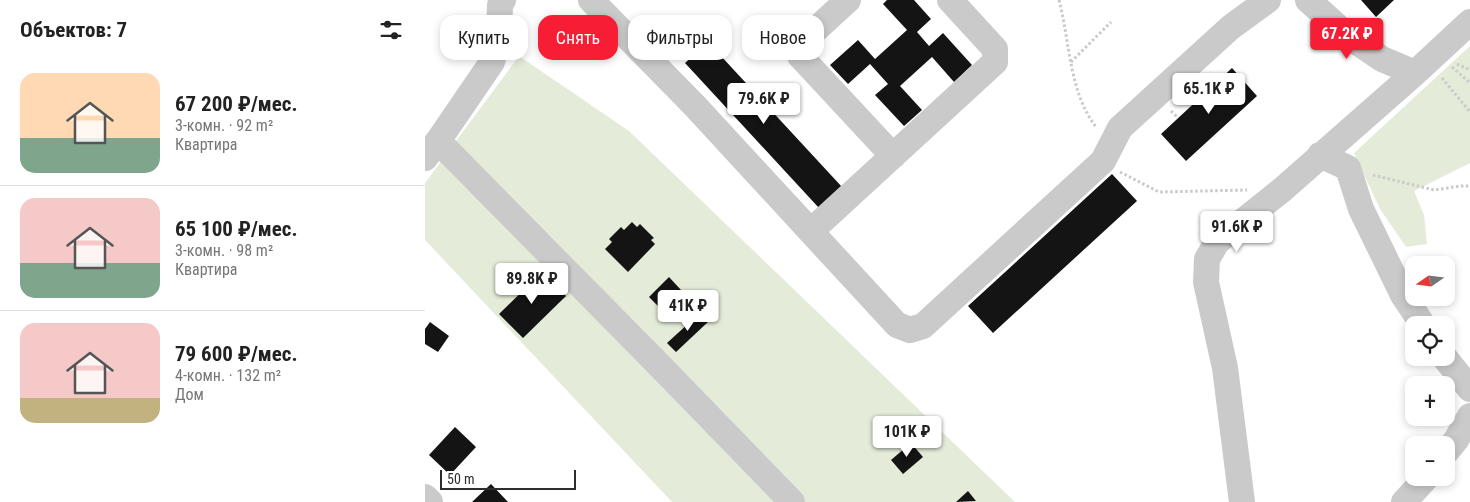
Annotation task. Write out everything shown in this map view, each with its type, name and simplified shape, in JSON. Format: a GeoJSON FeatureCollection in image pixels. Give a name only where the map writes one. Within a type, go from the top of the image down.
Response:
{"type":"FeatureCollection","features":[{"type":"Feature","properties":{"kind":"street"},"geometry":{"type":"LineString","coordinates":[[591,0],[695,106],[897,325],[910,330],[923,326],[1107,154],[1120,128],[1231,27],[1268,0]]}},
{"type":"Feature","properties":{"kind":"street"},"geometry":{"type":"LineString","coordinates":[[848,0],[800,44],[800,56],[893,156]]}},
{"type":"Feature","properties":{"kind":"street"},"geometry":{"type":"LineString","coordinates":[[811,231],[995,62],[995,49],[950,0]]}},
{"type":"Feature","properties":{"kind":"street"},"geometry":{"type":"LineString","coordinates":[[1308,0],[1349,37],[1382,60],[1422,67]]}},
{"type":"Feature","properties":{"kind":"street"},"geometry":{"type":"LineString","coordinates":[[498,2],[499,35],[492,62],[432,150],[661,367],[791,502]]}},
{"type":"Feature","properties":{"kind":"street"},"geometry":{"type":"LineString","coordinates":[[1242,502],[1225,368],[1206,282],[1207,259],[1217,242],[1283,189],[1422,67],[1470,22]]}},
{"type":"Feature","properties":{"kind":"street"},"geometry":{"type":"LineString","coordinates":[[1321,155],[1348,168],[1361,209],[1403,295],[1417,316]]}},
{"type":"Feature","properties":{"kind":"street"},"geometry":{"type":"LineString","coordinates":[[1451,366],[1470,390]]}},
{"type":"Feature","properties":{"kind":"street"},"geometry":{"type":"LineString","coordinates":[[1455,441],[1470,416]]}},
{"type":"Feature","properties":{"kind":"street"},"geometry":{"type":"LineString","coordinates":[[1404,502],[1419,486]]}},
{"type":"Feature","properties":{"kind":"street"},"geometry":{"type":"LineString","coordinates":[[425,497],[430,502]]}},
{"type":"Feature","properties":{"kind":"path"},"geometry":{"type":"LineString","coordinates":[[1059,0],[1065,22],[1074,80],[1085,114],[1107,154],[1131,179],[1159,192],[1283,189]]}},
{"type":"Feature","properties":{"kind":"path"},"geometry":{"type":"LineString","coordinates":[[1071,62],[1111,22]]}},
{"type":"Feature","properties":{"kind":"path"},"geometry":{"type":"LineString","coordinates":[[1422,67],[1470,112]]}},
{"type":"Feature","properties":{"kind":"path"},"geometry":{"type":"LineString","coordinates":[[1348,168],[1434,190],[1470,186]]}},
{"type":"Feature","properties":{"kind":"green space"},"geometry":{"type":"Polygon","coordinates":[[[1470,46],[1470,163],[1414,191],[1424,215],[1427,244],[1406,247],[1380,209],[1354,153],[1470,46]]]}},
{"type":"Feature","properties":{"kind":"green space"},"geometry":{"type":"Polygon","coordinates":[[[516,60],[525,60],[629,131],[1015,502],[672,502],[425,240],[425,183],[516,60]]]}},
{"type":"Feature","properties":{"kind":"building"},"geometry":{"type":"Polygon","coordinates":[[[887,0],[914,0],[931,19],[917,32],[929,46],[943,33],[972,65],[954,82],[932,57],[900,86],[922,110],[904,126],[875,95],[888,84],[870,64],[848,84],[830,65],[858,40],[875,59],[907,30],[883,4],[887,0]]]}},
{"type":"Feature","properties":{"kind":"building"},"geometry":{"type":"Polygon","coordinates":[[[1361,0],[1394,0],[1376,17],[1361,0]]]}},
{"type":"Feature","properties":{"kind":"building"},"geometry":{"type":"Polygon","coordinates":[[[688,60],[725,60],[842,187],[819,208],[685,63],[688,60]]]}},
{"type":"Feature","properties":{"kind":"building"},"geometry":{"type":"Polygon","coordinates":[[[1232,68],[1257,96],[1186,161],[1161,134],[1232,68]]]}},
{"type":"Feature","properties":{"kind":"building"},"geometry":{"type":"Polygon","coordinates":[[[1112,174],[1137,201],[993,333],[968,306],[1112,174]]]}},
{"type":"Feature","properties":{"kind":"building"},"geometry":{"type":"Polygon","coordinates":[[[632,222],[637,227],[640,224],[654,238],[651,240],[655,244],[628,272],[605,249],[612,242],[609,239],[621,227],[624,230],[632,222]]]}},
{"type":"Feature","properties":{"kind":"building"},"geometry":{"type":"Polygon","coordinates":[[[542,272],[566,296],[523,338],[499,314],[542,272]]]}},
{"type":"Feature","properties":{"kind":"building"},"geometry":{"type":"Polygon","coordinates":[[[669,277],[681,290],[661,309],[649,297],[669,277]]]}},
{"type":"Feature","properties":{"kind":"building"},"geometry":{"type":"Polygon","coordinates":[[[701,312],[709,321],[676,352],[667,343],[701,312]]]}},
{"type":"Feature","properties":{"kind":"building"},"geometry":{"type":"Polygon","coordinates":[[[430,322],[449,336],[438,352],[425,344],[425,329],[430,322]]]}},
{"type":"Feature","properties":{"kind":"building"},"geometry":{"type":"Polygon","coordinates":[[[455,427],[476,447],[450,475],[429,455],[455,427]]]}},
{"type":"Feature","properties":{"kind":"building"},"geometry":{"type":"Polygon","coordinates":[[[911,443],[923,457],[903,474],[891,460],[911,443]]]}},
{"type":"Feature","properties":{"kind":"building"},"geometry":{"type":"Polygon","coordinates":[[[491,484],[508,502],[472,502],[491,484]]]}},
{"type":"Feature","properties":{"kind":"building"},"geometry":{"type":"Polygon","coordinates":[[[968,491],[976,501],[956,502],[968,491]]]}}]}
